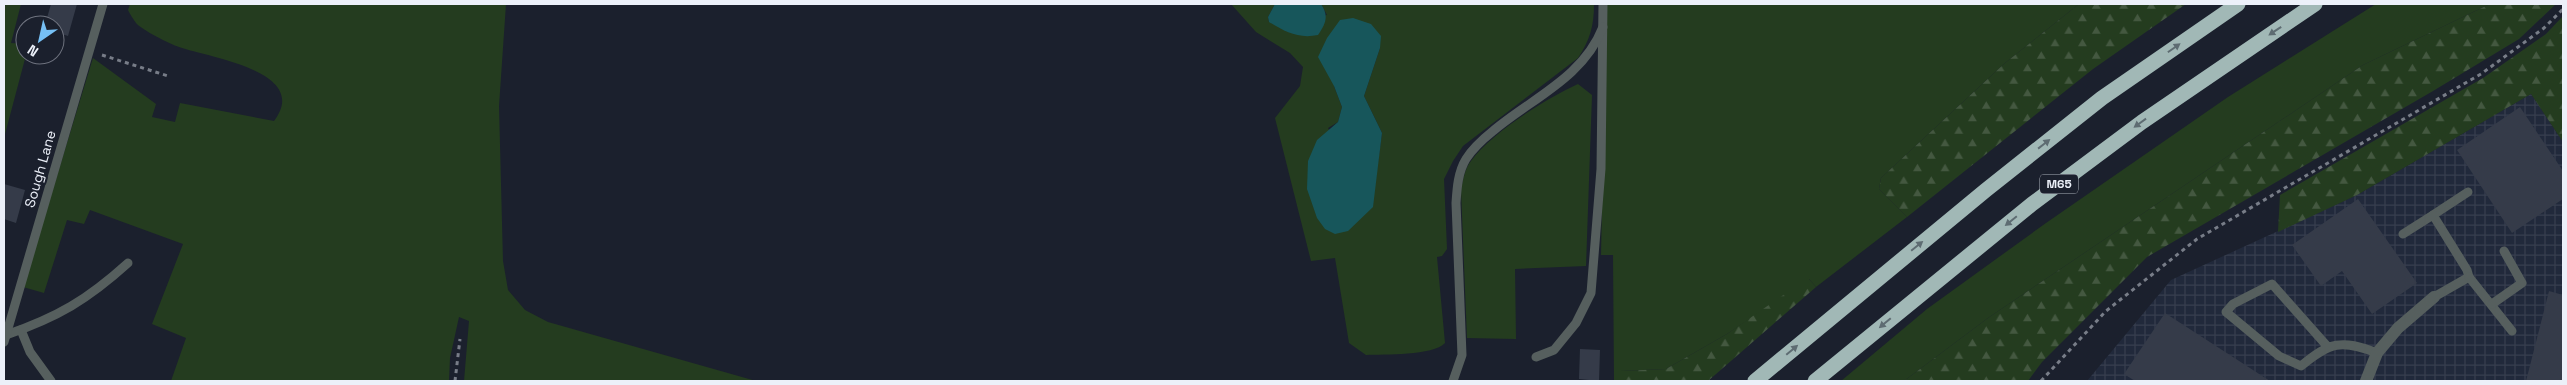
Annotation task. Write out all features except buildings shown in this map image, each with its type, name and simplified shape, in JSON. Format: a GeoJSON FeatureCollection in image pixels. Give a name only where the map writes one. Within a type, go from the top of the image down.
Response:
{"type":"FeatureCollection","features":[{"type":"Feature","properties":{"kind":"highway"},"geometry":{"type":"LineString","coordinates":[[1755,381],[1986,190],[2102,98],[2238,4]]}},
{"type":"Feature","properties":{"kind":"highway","name":"M65"},"geometry":{"type":"LineString","coordinates":[[1815,381],[2032,204],[2142,122],[2315,4]]}},
{"type":"Feature","properties":{"kind":"street"},"geometry":{"type":"LineString","coordinates":[[2366,381],[2377,353],[2398,328],[2434,298]]}},
{"type":"Feature","properties":{"kind":"lane","name":"Sough Lane"},"geometry":{"type":"LineString","coordinates":[[5,339],[103,4]]}},
{"type":"Feature","properties":{"kind":"lane"},"geometry":{"type":"LineString","coordinates":[[1536,357],[1554,350],[1576,324],[1591,294],[1600,178],[1603,4]]}},
{"type":"Feature","properties":{"kind":"lane"},"geometry":{"type":"LineString","coordinates":[[1453,381],[1462,355],[1456,203],[1458,179],[1465,159],[1479,142],[1501,124],[1571,75],[1588,55],[1603,27]]}},
{"type":"Feature","properties":{"kind":"lane"},"geometry":{"type":"LineString","coordinates":[[2403,234],[2468,192]]}},
{"type":"Feature","properties":{"kind":"lane"},"geometry":{"type":"LineString","coordinates":[[2433,215],[2470,277],[2512,331]]}},
{"type":"Feature","properties":{"kind":"lane"},"geometry":{"type":"LineString","coordinates":[[2492,304],[2522,283],[2504,252]]}},
{"type":"Feature","properties":{"kind":"lane"},"geometry":{"type":"LineString","coordinates":[[5,339],[20,330],[77,304],[128,263]]}},
{"type":"Feature","properties":{"kind":"lane"},"geometry":{"type":"LineString","coordinates":[[2434,298],[2470,277]]}},
{"type":"Feature","properties":{"kind":"lane"},"geometry":{"type":"LineString","coordinates":[[2327,346],[2272,284],[2233,304],[2226,312],[2279,356],[2301,366],[2327,346],[2357,345],[2377,353]]}},
{"type":"Feature","properties":{"kind":"lane"},"geometry":{"type":"LineString","coordinates":[[20,330],[30,352],[51,381]]}},
{"type":"Feature","properties":{"kind":"path"},"geometry":{"type":"LineString","coordinates":[[2041,381],[2106,311],[2197,239],[2481,74],[2544,28],[2563,9]]}},
{"type":"Feature","properties":{"kind":"path"},"geometry":{"type":"LineString","coordinates":[[89,52],[168,76]]}},
{"type":"Feature","properties":{"kind":"path"},"geometry":{"type":"LineString","coordinates":[[455,381],[460,338]]}},
{"type":"Feature","properties":{"kind":"shaded area"},"geometry":{"type":"Polygon","coordinates":[[[1275,4],[1321,4],[1326,16],[1325,23],[1318,35],[1305,36],[1287,32],[1269,22],[1268,17],[1275,4]]]}},
{"type":"Feature","properties":{"kind":"shaded area"},"geometry":{"type":"Polygon","coordinates":[[[1353,18],[1371,24],[1381,36],[1380,48],[1364,96],[1382,133],[1373,207],[1348,231],[1335,234],[1325,229],[1317,218],[1307,189],[1308,161],[1317,140],[1338,122],[1342,107],[1334,86],[1318,57],[1327,38],[1340,20],[1353,18]]]}},
{"type":"Feature","properties":{"kind":"shaded area"},"geometry":{"type":"Polygon","coordinates":[[[2531,94],[2563,142],[2563,381],[2087,381],[2171,280],[2357,195],[2531,94]]]}},
{"type":"Feature","properties":{"kind":"green space"},"geometry":{"type":"Polygon","coordinates":[[[4,4],[21,4],[18,15],[15,15],[15,27],[11,43],[15,43],[15,65],[23,65],[4,138],[4,4]]]}},
{"type":"Feature","properties":{"kind":"green space"},"geometry":{"type":"Polygon","coordinates":[[[130,4],[506,4],[499,106],[503,261],[508,290],[525,310],[548,322],[756,381],[464,381],[469,321],[459,317],[450,358],[449,381],[171,381],[186,338],[152,324],[183,244],[90,210],[84,224],[67,220],[44,293],[23,287],[93,58],[156,104],[152,117],[175,122],[180,103],[274,121],[282,104],[279,90],[268,78],[251,69],[169,43],[136,23],[128,10],[130,4]]]}},
{"type":"Feature","properties":{"kind":"green space"},"geometry":{"type":"Polygon","coordinates":[[[1231,4],[1275,4],[1268,17],[1269,22],[1327,15],[1321,4],[1594,4],[1590,33],[1586,45],[1578,58],[1463,146],[1444,179],[1447,249],[1442,256],[1437,257],[1445,343],[1439,347],[1408,354],[1366,355],[1349,343],[1335,258],[1311,261],[1275,118],[1300,86],[1303,67],[1290,53],[1256,32],[1231,4]],[[1380,48],[1334,86],[1342,107],[1338,122],[1328,128],[1372,207],[1382,133],[1364,96],[1380,48]]]}},
{"type":"Feature","properties":{"kind":"green space"},"geometry":{"type":"Polygon","coordinates":[[[1606,4],[2079,4],[2005,63],[1881,178],[1879,189],[1907,217],[1816,287],[1809,279],[1727,334],[1666,369],[1621,371],[1621,381],[1614,381],[1613,255],[1601,255],[1606,4]]]}},
{"type":"Feature","properties":{"kind":"green space"},"geometry":{"type":"Polygon","coordinates":[[[2079,4],[2186,4],[2093,69],[1907,217],[1879,189],[1881,178],[2005,63],[2079,4]]]}},
{"type":"Feature","properties":{"kind":"green space"},"geometry":{"type":"Polygon","coordinates":[[[2376,4],[2490,4],[2363,65],[1988,318],[1904,381],[1841,381],[1927,309],[2046,223],[2228,97],[2376,4]]]}},
{"type":"Feature","properties":{"kind":"green space"},"geometry":{"type":"Polygon","coordinates":[[[2490,4],[2556,4],[2519,39],[2147,257],[2042,362],[2028,381],[1904,381],[1988,318],[2363,65],[2490,4]]]}},
{"type":"Feature","properties":{"kind":"green space"},"geometry":{"type":"Polygon","coordinates":[[[2563,16],[2563,142],[2531,94],[2357,195],[2278,232],[2280,195],[2483,78],[2546,34],[2563,16]]]}},
{"type":"Feature","properties":{"kind":"green space"},"geometry":{"type":"Polygon","coordinates":[[[1578,84],[1592,95],[1586,266],[1515,269],[1516,339],[1467,338],[1461,190],[1467,167],[1480,150],[1505,128],[1536,107],[1578,84]]]}},
{"type":"Feature","properties":{"kind":"green space"},"geometry":{"type":"Polygon","coordinates":[[[1808,278],[1816,287],[1708,381],[1621,381],[1620,371],[1666,369],[1727,334],[1808,278]]]}}]}
